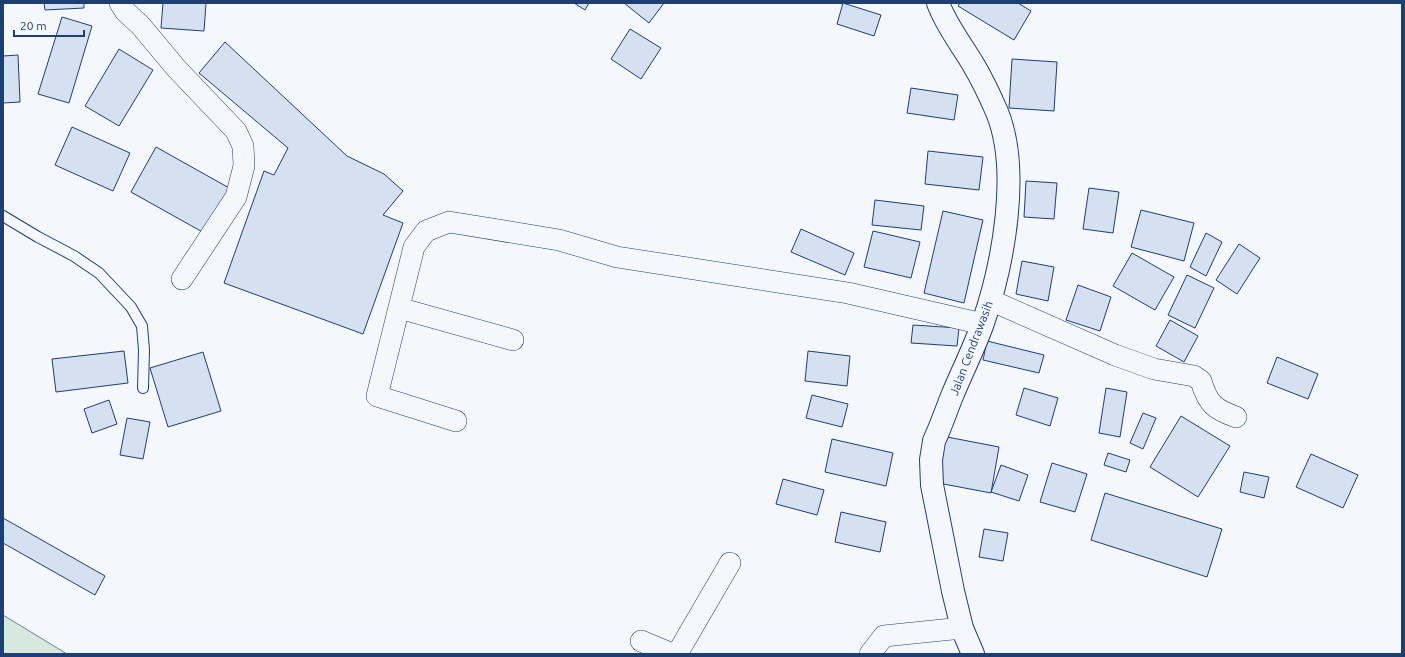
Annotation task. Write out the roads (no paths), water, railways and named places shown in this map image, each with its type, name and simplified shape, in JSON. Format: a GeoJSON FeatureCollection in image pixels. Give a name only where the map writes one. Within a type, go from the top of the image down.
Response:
{"type":"FeatureCollection","features":[{"type":"Feature","properties":{"kind":"street"},"geometry":{"type":"LineString","coordinates":[[120,3],[125,11],[141,26],[176,68],[236,131],[243,146],[244,166],[236,197],[182,278]]}},
{"type":"Feature","properties":{"kind":"street","name":"Jalan Cendrawasih"},"geometry":{"type":"LineString","coordinates":[[938,3],[984,85],[997,113],[1004,133],[1008,156],[1008,198],[999,263],[990,300],[982,324],[934,441],[931,460],[932,485],[948,572],[962,628],[973,654]]}},
{"type":"Feature","properties":{"kind":"street"},"geometry":{"type":"LineString","coordinates":[[456,421],[377,396],[414,247],[426,231],[449,222],[559,240],[617,257],[848,293],[982,324]]}},
{"type":"Feature","properties":{"kind":"street"},"geometry":{"type":"LineString","coordinates":[[990,300],[1115,355],[1154,369],[1194,376],[1202,381],[1205,394],[1212,405],[1221,411],[1236,417]]}},
{"type":"Feature","properties":{"kind":"street"},"geometry":{"type":"LineString","coordinates":[[399,308],[512,340]]}},
{"type":"Feature","properties":{"kind":"street"},"geometry":{"type":"LineString","coordinates":[[677,654],[730,563]]}},
{"type":"Feature","properties":{"kind":"street"},"geometry":{"type":"LineString","coordinates":[[870,654],[884,636],[962,628]]}},
{"type":"Feature","properties":{"kind":"street"},"geometry":{"type":"LineString","coordinates":[[641,641],[672,654]]}},
{"type":"Feature","properties":{"kind":"lane"},"geometry":{"type":"LineString","coordinates":[[3,216],[38,238],[74,256],[98,273],[131,307],[142,326],[144,350],[143,388]]}}]}
